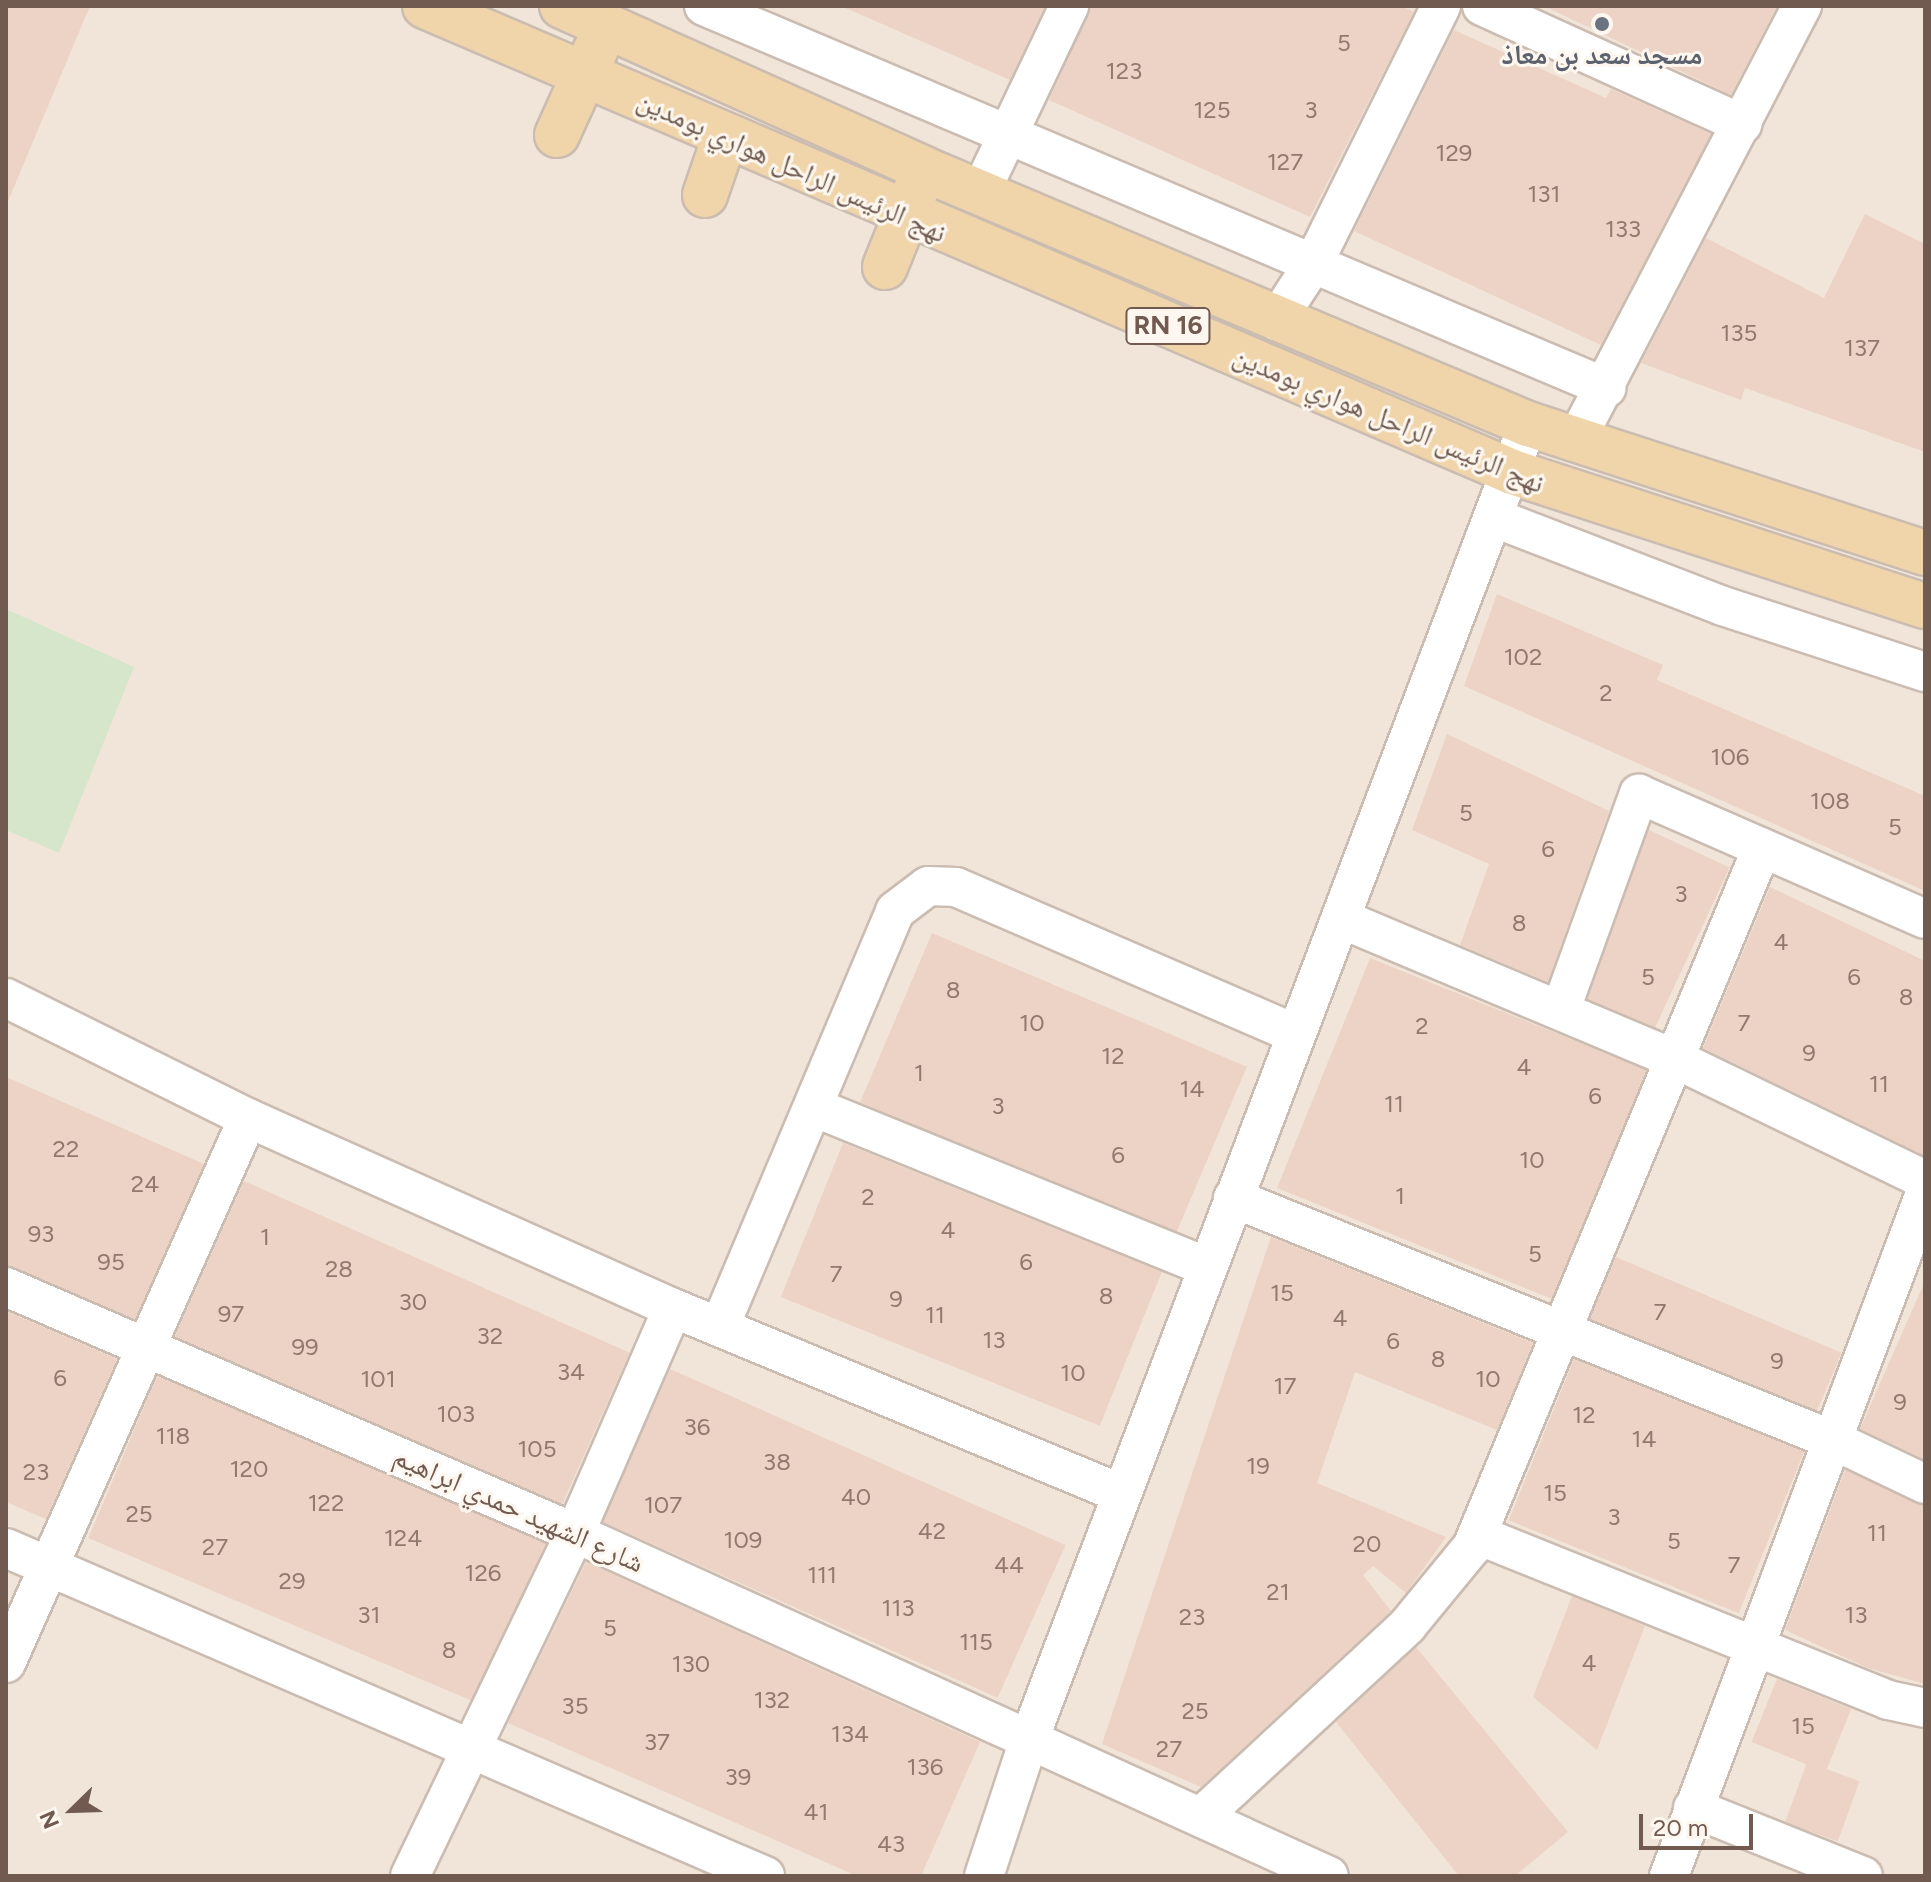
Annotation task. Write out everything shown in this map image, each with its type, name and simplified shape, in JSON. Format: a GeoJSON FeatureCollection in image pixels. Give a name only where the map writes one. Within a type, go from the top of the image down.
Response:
{"type":"FeatureCollection","features":[{"type":"Feature","properties":{"kind":"main road","name":"نهج الرئيس الراحل هواري بومدين"},"geometry":{"type":"LineString","coordinates":[[425,6],[905,216],[1512,472],[1652,524],[1925,606]]}},
{"type":"Feature","properties":{"kind":"main road","name":"نهج الرئيس الراحل هواري بومدين"},"geometry":{"type":"LineString","coordinates":[[562,6],[924,169],[1276,321],[1528,424],[1575,442],[1925,553]]}},
{"type":"Feature","properties":{"kind":"main road"},"geometry":{"type":"LineString","coordinates":[[557,135],[607,27]]}},
{"type":"Feature","properties":{"kind":"main road"},"geometry":{"type":"LineString","coordinates":[[705,195],[725,137]]}},
{"type":"Feature","properties":{"kind":"main road"},"geometry":{"type":"LineString","coordinates":[[885,267],[924,169]]}},
{"type":"Feature","properties":{"kind":"street"},"geometry":{"type":"LineString","coordinates":[[980,193],[1004,136],[1069,6]]}},
{"type":"Feature","properties":{"kind":"street"},"geometry":{"type":"LineString","coordinates":[[1276,321],[1313,264],[1441,6]]}},
{"type":"Feature","properties":{"kind":"street"},"geometry":{"type":"LineString","coordinates":[[1482,6],[1742,124]]}},
{"type":"Feature","properties":{"kind":"street"},"geometry":{"type":"LineString","coordinates":[[1575,442],[1607,388],[1802,6]]}},
{"type":"Feature","properties":{"kind":"street"},"geometry":{"type":"LineString","coordinates":[[683,62],[707,7],[1004,136],[1607,388]]}},
{"type":"Feature","properties":{"kind":"street"},"geometry":{"type":"LineString","coordinates":[[984,1876],[1030,1737],[1295,1034],[1344,920],[1528,424]]}},
{"type":"Feature","properties":{"kind":"street"},"geometry":{"type":"LineString","coordinates":[[1495,518],[1723,606],[1925,672]]}},
{"type":"Feature","properties":{"kind":"street"},"geometry":{"type":"LineString","coordinates":[[1561,1009],[1639,794],[1925,919]]}},
{"type":"Feature","properties":{"kind":"street"},"geometry":{"type":"LineString","coordinates":[[1202,1816],[1407,1626],[1478,1535],[1762,848]]}},
{"type":"Feature","properties":{"kind":"street"},"geometry":{"type":"LineString","coordinates":[[720,1326],[816,1108],[895,911],[928,886],[956,887],[1295,1034]]}},
{"type":"Feature","properties":{"kind":"street"},"geometry":{"type":"LineString","coordinates":[[1344,920],[1675,1059],[1925,1180]]}},
{"type":"Feature","properties":{"kind":"street"},"geometry":{"type":"LineString","coordinates":[[6,998],[248,1118],[673,1308],[1122,1494]]}},
{"type":"Feature","properties":{"kind":"street"},"geometry":{"type":"LineString","coordinates":[[816,1108],[1208,1267]]}},
{"type":"Feature","properties":{"kind":"street"},"geometry":{"type":"LineString","coordinates":[[6,1663],[248,1118]]}},
{"type":"Feature","properties":{"kind":"street"},"geometry":{"type":"LineString","coordinates":[[1669,1876],[1835,1441],[1925,1193]]}},
{"type":"Feature","properties":{"kind":"street"},"geometry":{"type":"LineString","coordinates":[[1233,1198],[1835,1441],[1925,1484]]}},
{"type":"Feature","properties":{"kind":"street","name":"شارع الشهيد حمدي ابراهيم"},"geometry":{"type":"LineString","coordinates":[[6,1287],[575,1533],[1030,1737],[1329,1876]]}},
{"type":"Feature","properties":{"kind":"street"},"geometry":{"type":"LineString","coordinates":[[410,1876],[575,1533],[673,1308]]}},
{"type":"Feature","properties":{"kind":"street"},"geometry":{"type":"LineString","coordinates":[[1478,1535],[1756,1649],[1925,1708]]}},
{"type":"Feature","properties":{"kind":"street"},"geometry":{"type":"LineString","coordinates":[[6,1548],[765,1876]]}},
{"type":"Feature","properties":{"kind":"street"},"geometry":{"type":"LineString","coordinates":[[1693,1808],[1863,1876]]}},
{"type":"Feature","properties":{"kind":"shaded area"},"geometry":{"type":"Polygon","coordinates":[[[6,6],[1925,6],[1925,1876],[6,1876],[6,6]]]}},
{"type":"Feature","properties":{"kind":"green space"},"geometry":{"type":"Polygon","coordinates":[[[6,609],[134,667],[59,853],[6,830],[6,609]]]}},
{"type":"Feature","properties":{"kind":"building"},"geometry":{"type":"Polygon","coordinates":[[[6,6],[90,6],[6,206],[6,6]]]}},
{"type":"Feature","properties":{"kind":"building"},"geometry":{"type":"Polygon","coordinates":[[[841,6],[1045,6],[1010,80],[841,6]]]}},
{"type":"Feature","properties":{"kind":"building"},"geometry":{"type":"Polygon","coordinates":[[[1091,6],[1401,6],[1414,12],[1310,217],[1049,100],[1091,6]]]}},
{"type":"Feature","properties":{"kind":"building"},"geometry":{"type":"Polygon","coordinates":[[[1544,6],[1777,6],[1731,95],[1544,6]]]}},
{"type":"Feature","properties":{"kind":"building"},"geometry":{"type":"Polygon","coordinates":[[[1454,30],[1606,98],[1611,89],[1711,134],[1601,345],[1354,231],[1454,30]]]}},
{"type":"Feature","properties":{"kind":"building"},"geometry":{"type":"Polygon","coordinates":[[[1865,214],[1925,244],[1925,452],[1745,388],[1741,400],[1641,363],[1706,238],[1824,298],[1865,214]]]}},
{"type":"Feature","properties":{"kind":"building"},"geometry":{"type":"Polygon","coordinates":[[[1497,594],[1663,665],[1657,680],[1925,796],[1925,891],[1464,686],[1497,594]]]}},
{"type":"Feature","properties":{"kind":"building"},"geometry":{"type":"Polygon","coordinates":[[[1447,734],[1609,811],[1548,982],[1460,945],[1489,864],[1412,830],[1447,734]]]}},
{"type":"Feature","properties":{"kind":"building"},"geometry":{"type":"Polygon","coordinates":[[[1649,830],[1730,868],[1654,1031],[1573,993],[1649,830]]]}},
{"type":"Feature","properties":{"kind":"building"},"geometry":{"type":"Polygon","coordinates":[[[1770,887],[1925,961],[1925,1156],[1703,1048],[1770,887]]]}},
{"type":"Feature","properties":{"kind":"building"},"geometry":{"type":"Polygon","coordinates":[[[932,933],[1247,1067],[1175,1236],[860,1102],[932,933]]]}},
{"type":"Feature","properties":{"kind":"building"},"geometry":{"type":"Polygon","coordinates":[[[1370,958],[1646,1070],[1553,1300],[1277,1188],[1370,958]]]}},
{"type":"Feature","properties":{"kind":"building"},"geometry":{"type":"Polygon","coordinates":[[[6,1077],[204,1164],[135,1319],[6,1265],[6,1077]]]}},
{"type":"Feature","properties":{"kind":"building"},"geometry":{"type":"Polygon","coordinates":[[[843,1143],[1162,1272],[1100,1426],[781,1297],[843,1143]]]}},
{"type":"Feature","properties":{"kind":"building"},"geometry":{"type":"Polygon","coordinates":[[[244,1181],[630,1353],[560,1508],[175,1336],[244,1181]]]}},
{"type":"Feature","properties":{"kind":"building"},"geometry":{"type":"Polygon","coordinates":[[[1271,1237],[1533,1343],[1497,1430],[1355,1372],[1317,1483],[1446,1537],[1406,1593],[1373,1566],[1363,1575],[1391,1611],[1201,1787],[1102,1744],[1271,1237]]]}},
{"type":"Feature","properties":{"kind":"building"},"geometry":{"type":"Polygon","coordinates":[[[1616,1257],[1842,1353],[1815,1414],[1590,1319],[1616,1257]]]}},
{"type":"Feature","properties":{"kind":"building"},"geometry":{"type":"Polygon","coordinates":[[[1925,1281],[1925,1460],[1860,1429],[1925,1281]]]}},
{"type":"Feature","properties":{"kind":"building"},"geometry":{"type":"Polygon","coordinates":[[[6,1311],[117,1359],[46,1519],[6,1502],[6,1311]]]}},
{"type":"Feature","properties":{"kind":"building"},"geometry":{"type":"Polygon","coordinates":[[[1574,1359],[1804,1452],[1739,1613],[1509,1520],[1574,1359]]]}},
{"type":"Feature","properties":{"kind":"building"},"geometry":{"type":"Polygon","coordinates":[[[670,1369],[1066,1545],[998,1698],[602,1522],[670,1369]]]}},
{"type":"Feature","properties":{"kind":"building"},"geometry":{"type":"Polygon","coordinates":[[[157,1376],[546,1541],[478,1703],[88,1538],[157,1376]]]}},
{"type":"Feature","properties":{"kind":"building"},"geometry":{"type":"Polygon","coordinates":[[[1845,1470],[1925,1506],[1925,1684],[1868,1668],[1785,1630],[1845,1470]]]}},
{"type":"Feature","properties":{"kind":"building"},"geometry":{"type":"Polygon","coordinates":[[[586,1562],[980,1742],[921,1876],[857,1876],[508,1723],[586,1562]]]}},
{"type":"Feature","properties":{"kind":"building"},"geometry":{"type":"Polygon","coordinates":[[[1572,1596],[1645,1626],[1597,1750],[1533,1697],[1572,1596]]]}},
{"type":"Feature","properties":{"kind":"building"},"geometry":{"type":"Polygon","coordinates":[[[1416,1647],[1568,1832],[1515,1876],[1459,1876],[1336,1722],[1416,1647]]]}},
{"type":"Feature","properties":{"kind":"building"},"geometry":{"type":"Polygon","coordinates":[[[1777,1679],[1851,1709],[1826,1772],[1752,1742],[1777,1679]]]}},
{"type":"Feature","properties":{"kind":"building"},"geometry":{"type":"Polygon","coordinates":[[[1807,1762],[1860,1781],[1838,1841],[1785,1822],[1807,1762]]]}},
{"type":"Feature","properties":{"kind":"place","name":"مسجد سعد بن معاذ"},"geometry":{"type":"Point","coordinates":[1602,24]}}]}
